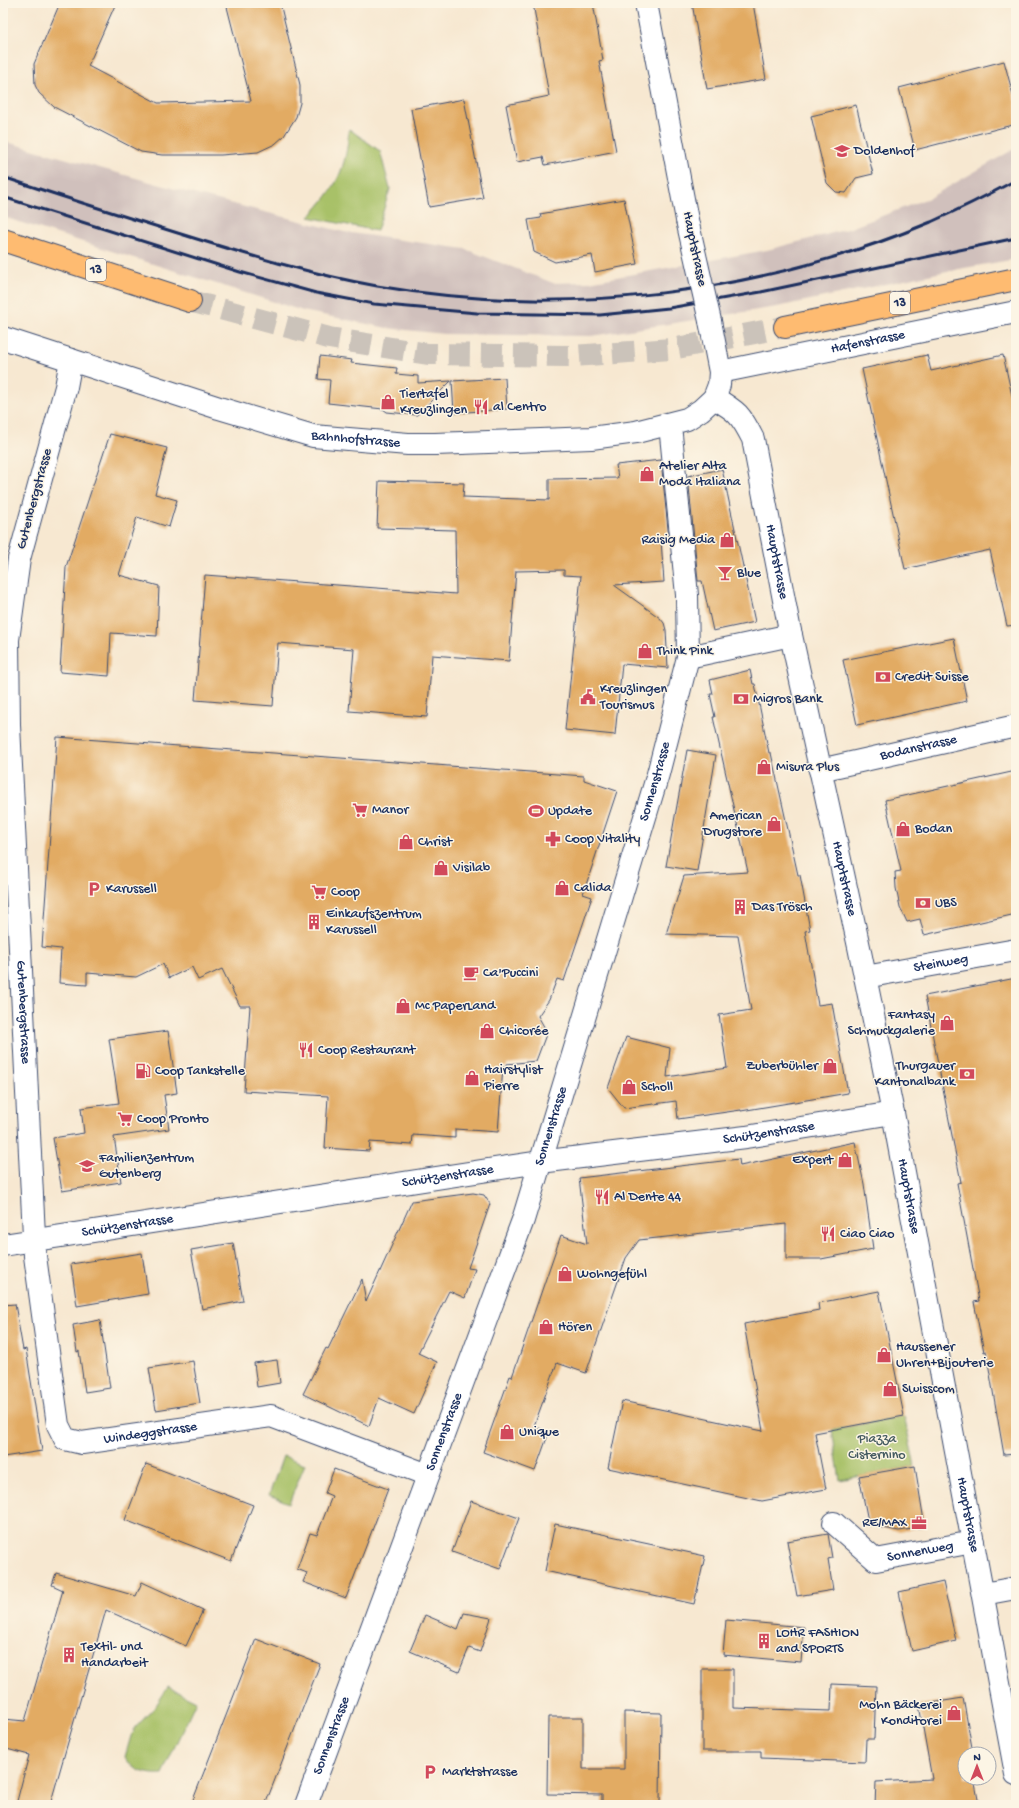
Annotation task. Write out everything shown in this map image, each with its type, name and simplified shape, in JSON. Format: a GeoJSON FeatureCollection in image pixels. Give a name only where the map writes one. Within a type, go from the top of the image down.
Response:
{"type":"FeatureCollection","features":[{"type":"Feature","properties":{"kind":"main road","name":"13"},"geometry":{"type":"LineString","coordinates":[[3,240],[190,301]]}},
{"type":"Feature","properties":{"kind":"main road","name":"13"},"geometry":{"type":"LineString","coordinates":[[785,327],[1016,279]]}},
{"type":"Feature","properties":{"kind":"street","name":"Hauptstrasse"},"geometry":{"type":"LineString","coordinates":[[646,3],[687,220],[720,372],[719,385],[714,398],[735,410],[747,426],[753,439],[791,635],[893,1113],[1016,1773]]}},
{"type":"Feature","properties":{"kind":"street","name":"Hafenstrasse"},"geometry":{"type":"LineString","coordinates":[[720,372],[1016,312]]}},
{"type":"Feature","properties":{"kind":"street","name":"Bahnhofstrasse"},"geometry":{"type":"LineString","coordinates":[[3,338],[218,408],[313,436],[408,444],[508,442],[591,438],[636,432],[670,425],[687,419],[701,410],[714,398]]}},
{"type":"Feature","properties":{"kind":"street","name":"Gutenbergstrasse"},"geometry":{"type":"LineString","coordinates":[[34,1240],[10,733],[8,640],[19,559],[66,387],[71,360]]}},
{"type":"Feature","properties":{"kind":"street","name":"Sonnenstrasse"},"geometry":{"type":"LineString","coordinates":[[306,1805],[523,1220],[655,782],[688,657],[687,595],[670,425]]}},
{"type":"Feature","properties":{"kind":"street"},"geometry":{"type":"LineString","coordinates":[[688,657],[791,635]]}},
{"type":"Feature","properties":{"kind":"street","name":"Bodanstrasse"},"geometry":{"type":"LineString","coordinates":[[820,770],[1016,726]]}},
{"type":"Feature","properties":{"kind":"street","name":"Steinweg"},"geometry":{"type":"LineString","coordinates":[[865,977],[1016,950]]}},
{"type":"Feature","properties":{"kind":"street","name":"Schützenstrasse"},"geometry":{"type":"LineString","coordinates":[[3,1245],[540,1162],[746,1137],[893,1113]]}},
{"type":"Feature","properties":{"kind":"street","name":"Windeggstrasse"},"geometry":{"type":"LineString","coordinates":[[34,1240],[34,1256],[58,1426],[65,1439],[82,1443],[270,1416],[428,1475]]}},
{"type":"Feature","properties":{"kind":"street","name":"Sonnenweg"},"geometry":{"type":"LineString","coordinates":[[834,1523],[876,1560],[973,1542]]}},
{"type":"Feature","properties":{"kind":"street"},"geometry":{"type":"LineString","coordinates":[[983,1594],[1016,1588]]}},
{"type":"Feature","properties":{"kind":"shaded area"},"geometry":{"type":"Polygon","coordinates":[[[3,141],[186,192],[344,232],[465,249],[553,283],[589,282],[767,250],[848,229],[929,198],[1016,148],[1016,259],[947,271],[777,307],[591,336],[444,334],[387,328],[303,311],[3,217],[3,141]]]}},
{"type":"Feature","properties":{"kind":"green space"},"geometry":{"type":"Polygon","coordinates":[[[349,129],[380,151],[390,189],[377,231],[309,217],[327,196],[338,177],[348,143],[349,129]]]}},
{"type":"Feature","properties":{"kind":"green space","name":"Piazza Cisternino"},"geometry":{"type":"Polygon","coordinates":[[[904,1416],[915,1466],[840,1480],[832,1430],[904,1416]]]}},
{"type":"Feature","properties":{"kind":"green space"},"geometry":{"type":"Polygon","coordinates":[[[283,1456],[305,1464],[289,1503],[269,1495],[283,1456]]]}},
{"type":"Feature","properties":{"kind":"green space"},"geometry":{"type":"Polygon","coordinates":[[[168,1687],[196,1701],[162,1774],[146,1773],[132,1766],[125,1757],[131,1736],[136,1727],[155,1707],[168,1687]]]}},
{"type":"Feature","properties":{"kind":"building"},"geometry":{"type":"Polygon","coordinates":[[[60,3],[116,3],[88,66],[158,103],[251,101],[226,3],[280,3],[300,85],[300,103],[296,117],[284,136],[275,144],[258,152],[221,155],[162,155],[141,152],[54,107],[39,93],[35,85],[34,64],[60,3]]]}},
{"type":"Feature","properties":{"kind":"building"},"geometry":{"type":"Polygon","coordinates":[[[533,3],[593,3],[603,60],[599,61],[616,151],[545,165],[543,157],[517,162],[506,105],[549,96],[533,3]]]}},
{"type":"Feature","properties":{"kind":"building"},"geometry":{"type":"Polygon","coordinates":[[[692,3],[753,3],[766,79],[707,89],[692,3]]]}},
{"type":"Feature","properties":{"kind":"building"},"geometry":{"type":"Polygon","coordinates":[[[1004,61],[1016,106],[1016,124],[915,150],[899,88],[1004,61]]]}},
{"type":"Feature","properties":{"kind":"building"},"geometry":{"type":"Polygon","coordinates":[[[464,99],[483,198],[429,207],[411,109],[464,99]]]}},
{"type":"Feature","properties":{"kind":"building"},"geometry":{"type":"Polygon","coordinates":[[[856,105],[873,174],[856,178],[846,193],[836,192],[827,183],[811,116],[856,105]]]}},
{"type":"Feature","properties":{"kind":"building"},"geometry":{"type":"Polygon","coordinates":[[[624,199],[637,264],[595,272],[592,255],[555,262],[534,252],[528,220],[541,218],[540,214],[624,199]]]}},
{"type":"Feature","properties":{"kind":"building"},"geometry":{"type":"Polygon","coordinates":[[[927,355],[931,371],[1003,355],[1016,414],[1016,625],[1007,626],[990,550],[905,569],[862,369],[927,355]]]}},
{"type":"Feature","properties":{"kind":"building"},"geometry":{"type":"Polygon","coordinates":[[[320,356],[352,360],[351,363],[397,368],[396,374],[418,376],[418,383],[451,381],[417,415],[387,412],[383,409],[328,403],[330,380],[318,379],[320,356]]]}},
{"type":"Feature","properties":{"kind":"building"},"geometry":{"type":"Polygon","coordinates":[[[505,378],[507,409],[454,413],[452,381],[505,378]]]}},
{"type":"Feature","properties":{"kind":"building"},"geometry":{"type":"Polygon","coordinates":[[[110,434],[167,448],[155,494],[177,500],[169,527],[137,517],[119,575],[159,586],[157,636],[111,633],[109,676],[60,672],[66,567],[110,434]]]}},
{"type":"Feature","properties":{"kind":"building"},"geometry":{"type":"Polygon","coordinates":[[[661,460],[669,539],[661,540],[664,582],[614,585],[660,618],[664,623],[666,630],[668,668],[622,664],[615,735],[565,730],[581,576],[564,575],[564,570],[516,571],[509,661],[432,655],[427,717],[349,711],[354,649],[278,643],[273,706],[195,700],[205,575],[456,594],[455,530],[377,528],[379,481],[464,483],[463,497],[549,500],[549,479],[618,478],[616,465],[661,460]]]}},
{"type":"Feature","properties":{"kind":"building"},"geometry":{"type":"Polygon","coordinates":[[[722,469],[755,622],[713,631],[702,581],[698,581],[688,476],[722,469]]]}},
{"type":"Feature","properties":{"kind":"building"},"geometry":{"type":"Polygon","coordinates":[[[954,638],[967,701],[857,725],[843,660],[954,638]]]}},
{"type":"Feature","properties":{"kind":"building"},"geometry":{"type":"Polygon","coordinates":[[[750,670],[753,684],[755,684],[769,753],[771,753],[798,875],[800,875],[810,930],[805,931],[818,1005],[832,1003],[848,1093],[741,1111],[678,1119],[676,1101],[624,1108],[608,1088],[626,1037],[670,1048],[667,1077],[727,1068],[719,1015],[751,1010],[738,936],[666,934],[684,876],[748,872],[713,717],[715,717],[710,694],[713,694],[710,680],[750,670]]]}},
{"type":"Feature","properties":{"kind":"building","name":"Einkaufszentrum Karussell"},"geometry":{"type":"Polygon","coordinates":[[[57,737],[584,776],[584,780],[617,791],[583,894],[592,897],[564,981],[557,979],[549,1000],[538,1016],[547,1032],[536,1061],[507,1064],[507,1067],[503,1067],[498,1132],[455,1129],[455,1138],[413,1135],[412,1145],[370,1142],[369,1151],[325,1148],[328,1096],[244,1091],[250,1006],[240,1006],[222,969],[198,980],[192,967],[169,978],[163,964],[136,977],[87,973],[87,985],[59,983],[61,949],[42,947],[57,737]]]}},
{"type":"Feature","properties":{"kind":"building"},"geometry":{"type":"Polygon","coordinates":[[[687,750],[716,755],[697,871],[666,866],[687,750]]]}},
{"type":"Feature","properties":{"kind":"building"},"geometry":{"type":"Polygon","coordinates":[[[1016,771],[1016,914],[924,935],[920,919],[907,922],[900,907],[896,888],[895,872],[901,871],[885,800],[1016,771]]]}},
{"type":"Feature","properties":{"kind":"building"},"geometry":{"type":"Polygon","coordinates":[[[1016,978],[1016,1454],[1004,1455],[986,1351],[984,1352],[974,1302],[979,1301],[957,1183],[961,1182],[925,996],[1016,978]]]}},
{"type":"Feature","properties":{"kind":"building"},"geometry":{"type":"Polygon","coordinates":[[[168,1031],[177,1093],[164,1095],[169,1129],[114,1137],[121,1182],[62,1191],[53,1138],[84,1133],[81,1108],[119,1103],[109,1039],[168,1031]]]}},
{"type":"Feature","properties":{"kind":"building"},"geometry":{"type":"Polygon","coordinates":[[[855,1142],[864,1184],[873,1249],[821,1259],[786,1259],[786,1224],[639,1240],[626,1258],[586,1373],[557,1363],[534,1426],[549,1432],[535,1471],[483,1452],[510,1376],[512,1377],[561,1235],[587,1244],[579,1178],[739,1159],[740,1166],[855,1142]]]}},
{"type":"Feature","properties":{"kind":"building"},"geometry":{"type":"Polygon","coordinates":[[[473,1193],[484,1195],[490,1204],[468,1268],[475,1269],[465,1298],[449,1291],[418,1353],[437,1362],[414,1414],[379,1398],[369,1426],[303,1394],[326,1348],[328,1349],[362,1279],[366,1302],[412,1201],[473,1193]]]}},
{"type":"Feature","properties":{"kind":"building"},"geometry":{"type":"Polygon","coordinates":[[[233,1243],[243,1301],[202,1309],[191,1250],[233,1243]]]}},
{"type":"Feature","properties":{"kind":"building"},"geometry":{"type":"Polygon","coordinates":[[[142,1253],[148,1294],[77,1306],[71,1264],[142,1253]]]}},
{"type":"Feature","properties":{"kind":"building"},"geometry":{"type":"Polygon","coordinates":[[[879,1291],[904,1416],[815,1433],[826,1489],[762,1501],[608,1468],[622,1401],[763,1431],[744,1324],[819,1310],[818,1303],[879,1291]]]}},
{"type":"Feature","properties":{"kind":"building"},"geometry":{"type":"Polygon","coordinates":[[[15,1304],[23,1350],[26,1349],[42,1451],[3,1457],[3,1305],[15,1304]]]}},
{"type":"Feature","properties":{"kind":"building"},"geometry":{"type":"Polygon","coordinates":[[[100,1320],[110,1388],[85,1392],[79,1351],[77,1352],[73,1325],[100,1320]]]}},
{"type":"Feature","properties":{"kind":"building"},"geometry":{"type":"Polygon","coordinates":[[[277,1360],[280,1383],[257,1387],[254,1363],[277,1360]]]}},
{"type":"Feature","properties":{"kind":"building"},"geometry":{"type":"Polygon","coordinates":[[[193,1361],[200,1403],[156,1410],[149,1368],[193,1361]]]}},
{"type":"Feature","properties":{"kind":"building"},"geometry":{"type":"Polygon","coordinates":[[[146,1464],[253,1505],[231,1561],[125,1520],[146,1464]]]}},
{"type":"Feature","properties":{"kind":"building"},"geometry":{"type":"Polygon","coordinates":[[[915,1466],[925,1527],[899,1531],[878,1527],[878,1524],[869,1526],[859,1476],[915,1466]]]}},
{"type":"Feature","properties":{"kind":"building"},"geometry":{"type":"Polygon","coordinates":[[[334,1469],[388,1489],[346,1598],[303,1582],[307,1573],[297,1569],[310,1533],[317,1535],[332,1496],[325,1493],[334,1469]]]}},
{"type":"Feature","properties":{"kind":"building"},"geometry":{"type":"Polygon","coordinates":[[[471,1501],[519,1518],[500,1569],[452,1552],[471,1501]]]}},
{"type":"Feature","properties":{"kind":"building"},"geometry":{"type":"Polygon","coordinates":[[[555,1524],[705,1556],[694,1604],[545,1571],[555,1524]]]}},
{"type":"Feature","properties":{"kind":"building"},"geometry":{"type":"Polygon","coordinates":[[[828,1534],[832,1558],[828,1559],[833,1590],[797,1596],[787,1541],[828,1534]]]}},
{"type":"Feature","properties":{"kind":"building","name":"Textil- und Handarbeit"},"geometry":{"type":"Polygon","coordinates":[[[56,1573],[136,1596],[142,1582],[203,1610],[186,1646],[106,1610],[50,1805],[16,1805],[29,1755],[3,1748],[3,1719],[25,1721],[63,1590],[52,1585],[56,1573]]]}},
{"type":"Feature","properties":{"kind":"building"},"geometry":{"type":"Polygon","coordinates":[[[943,1582],[956,1641],[912,1651],[899,1592],[943,1582]]]}},
{"type":"Feature","properties":{"kind":"building"},"geometry":{"type":"Polygon","coordinates":[[[464,1613],[491,1618],[480,1652],[469,1648],[459,1672],[410,1651],[425,1615],[458,1629],[464,1613]]]}},
{"type":"Feature","properties":{"kind":"building","name":"LOHR FASHION and SPORTS"},"geometry":{"type":"Polygon","coordinates":[[[726,1620],[804,1627],[801,1662],[723,1655],[726,1620]]]}},
{"type":"Feature","properties":{"kind":"building"},"geometry":{"type":"Polygon","coordinates":[[[256,1639],[320,1664],[265,1805],[191,1805],[256,1639]]]}},
{"type":"Feature","properties":{"kind":"building"},"geometry":{"type":"Polygon","coordinates":[[[702,1669],[733,1669],[733,1708],[831,1711],[832,1684],[876,1686],[874,1739],[866,1739],[865,1762],[761,1758],[761,1751],[702,1751],[702,1669]]]}},
{"type":"Feature","properties":{"kind":"building"},"geometry":{"type":"Polygon","coordinates":[[[963,1698],[972,1746],[957,1746],[957,1786],[975,1786],[979,1805],[875,1805],[876,1782],[932,1779],[919,1705],[963,1698]]]}},
{"type":"Feature","properties":{"kind":"building"},"geometry":{"type":"Polygon","coordinates":[[[624,1712],[661,1713],[660,1805],[602,1805],[602,1795],[547,1794],[548,1717],[583,1717],[583,1769],[624,1769],[624,1712]]]}},
{"type":"Feature","properties":{"kind":"tunnel"},"geometry":{"type":"LineString","coordinates":[[190,301],[329,338],[428,354],[573,356],[672,349],[785,327]]}},
{"type":"Feature","properties":{"kind":"railway"},"geometry":{"type":"LineString","coordinates":[[3,177],[232,250],[328,276],[377,286],[447,295],[517,300],[588,299],[658,293],[728,283],[797,267],[865,247],[931,222],[1016,180]]}},
{"type":"Feature","properties":{"kind":"railway"},"geometry":{"type":"LineString","coordinates":[[3,197],[240,272],[316,293],[374,304],[477,313],[600,315],[669,308],[761,292],[1016,238]]}},
{"type":"Feature","properties":{"kind":"place","name":"Doldenhof"},"geometry":{"type":"Point","coordinates":[842,151]}},
{"type":"Feature","properties":{"kind":"place","name":"Tiertafel Kreuzlingen"},"geometry":{"type":"Point","coordinates":[388,402]}},
{"type":"Feature","properties":{"kind":"place","name":"al Centro"},"geometry":{"type":"Point","coordinates":[481,407]}},
{"type":"Feature","properties":{"kind":"place","name":"Atelier Alta Moda Italiana"},"geometry":{"type":"Point","coordinates":[647,474]}},
{"type":"Feature","properties":{"kind":"place","name":"Raisig Media"},"geometry":{"type":"Point","coordinates":[727,540]}},
{"type":"Feature","properties":{"kind":"place","name":"Blue"},"geometry":{"type":"Point","coordinates":[725,573]}},
{"type":"Feature","properties":{"kind":"place","name":"Think Pink"},"geometry":{"type":"Point","coordinates":[645,651]}},
{"type":"Feature","properties":{"kind":"place","name":"Credit Suisse"},"geometry":{"type":"Point","coordinates":[883,677]}},
{"type":"Feature","properties":{"kind":"place","name":"Kreuzlingen Tourismus"},"geometry":{"type":"Point","coordinates":[588,697]}},
{"type":"Feature","properties":{"kind":"place","name":"Migros Bank"},"geometry":{"type":"Point","coordinates":[741,699]}},
{"type":"Feature","properties":{"kind":"place","name":"Misura Plus"},"geometry":{"type":"Point","coordinates":[764,767]}},
{"type":"Feature","properties":{"kind":"place","name":"Manor"},"geometry":{"type":"Point","coordinates":[360,810]}},
{"type":"Feature","properties":{"kind":"place","name":"Update"},"geometry":{"type":"Point","coordinates":[536,811]}},
{"type":"Feature","properties":{"kind":"place","name":"American Drugstore"},"geometry":{"type":"Point","coordinates":[774,824]}},
{"type":"Feature","properties":{"kind":"place","name":"Bodan"},"geometry":{"type":"Point","coordinates":[903,829]}},
{"type":"Feature","properties":{"kind":"place","name":"Coop Vitality"},"geometry":{"type":"Point","coordinates":[553,839]}},
{"type":"Feature","properties":{"kind":"place","name":"Christ"},"geometry":{"type":"Point","coordinates":[406,842]}},
{"type":"Feature","properties":{"kind":"place","name":"Visilab"},"geometry":{"type":"Point","coordinates":[441,868]}},
{"type":"Feature","properties":{"kind":"place","name":"Calida"},"geometry":{"type":"Point","coordinates":[562,888]}},
{"type":"Feature","properties":{"kind":"place","name":"Karussell"},"geometry":{"type":"Point","coordinates":[94,889]}},
{"type":"Feature","properties":{"kind":"place","name":"Coop"},"geometry":{"type":"Point","coordinates":[319,892]}},
{"type":"Feature","properties":{"kind":"place","name":"UBS"},"geometry":{"type":"Point","coordinates":[923,903]}},
{"type":"Feature","properties":{"kind":"place","name":"Das Trösch"},"geometry":{"type":"Point","coordinates":[740,907]}},
{"type":"Feature","properties":{"kind":"place","name":"Einkaufszentrum Karussell"},"geometry":{"type":"Point","coordinates":[314,922]}},
{"type":"Feature","properties":{"kind":"place","name":"Ca'Puccini"},"geometry":{"type":"Point","coordinates":[471,973]}},
{"type":"Feature","properties":{"kind":"place","name":"Mc PaperLand"},"geometry":{"type":"Point","coordinates":[403,1006]}},
{"type":"Feature","properties":{"kind":"place","name":"Fantasy Schmuckgalerie"},"geometry":{"type":"Point","coordinates":[947,1023]}},
{"type":"Feature","properties":{"kind":"place","name":"Chicorée"},"geometry":{"type":"Point","coordinates":[487,1031]}},
{"type":"Feature","properties":{"kind":"place","name":"Coop Restaurant"},"geometry":{"type":"Point","coordinates":[306,1050]}},
{"type":"Feature","properties":{"kind":"place","name":"Zuberbühler"},"geometry":{"type":"Point","coordinates":[830,1066]}},
{"type":"Feature","properties":{"kind":"place","name":"Coop Tankstelle"},"geometry":{"type":"Point","coordinates":[143,1071]}},
{"type":"Feature","properties":{"kind":"place","name":"Thurgauer Kantonalbank"},"geometry":{"type":"Point","coordinates":[967,1074]}},
{"type":"Feature","properties":{"kind":"place","name":"Hairstylist Pierre"},"geometry":{"type":"Point","coordinates":[472,1078]}},
{"type":"Feature","properties":{"kind":"place","name":"Scholl"},"geometry":{"type":"Point","coordinates":[629,1087]}},
{"type":"Feature","properties":{"kind":"place","name":"Coop Pronto"},"geometry":{"type":"Point","coordinates":[125,1119]}},
{"type":"Feature","properties":{"kind":"place","name":"Expert"},"geometry":{"type":"Point","coordinates":[845,1160]}},
{"type":"Feature","properties":{"kind":"place","name":"Familienzentrum Gutenberg"},"geometry":{"type":"Point","coordinates":[87,1166]}},
{"type":"Feature","properties":{"kind":"place","name":"Al Dente 44"},"geometry":{"type":"Point","coordinates":[602,1197]}},
{"type":"Feature","properties":{"kind":"place","name":"Ciao Ciao"},"geometry":{"type":"Point","coordinates":[828,1234]}},
{"type":"Feature","properties":{"kind":"place","name":"Wohngefühl"},"geometry":{"type":"Point","coordinates":[565,1274]}},
{"type":"Feature","properties":{"kind":"place","name":"Hören"},"geometry":{"type":"Point","coordinates":[546,1327]}},
{"type":"Feature","properties":{"kind":"place","name":"Haussener Uhren+Bijouterie"},"geometry":{"type":"Point","coordinates":[884,1355]}},
{"type":"Feature","properties":{"kind":"place","name":"Swisscom"},"geometry":{"type":"Point","coordinates":[890,1389]}},
{"type":"Feature","properties":{"kind":"place","name":"Unique"},"geometry":{"type":"Point","coordinates":[507,1432]}},
{"type":"Feature","properties":{"kind":"place","name":"RE/MAX"},"geometry":{"type":"Point","coordinates":[919,1523]}},
{"type":"Feature","properties":{"kind":"place","name":"LOHR FASHION and SPORTS"},"geometry":{"type":"Point","coordinates":[764,1641]}},
{"type":"Feature","properties":{"kind":"place","name":"Textil- und Handarbeit"},"geometry":{"type":"Point","coordinates":[69,1655]}},
{"type":"Feature","properties":{"kind":"place","name":"Mohn Bäckerei Konditorei"},"geometry":{"type":"Point","coordinates":[954,1713]}},
{"type":"Feature","properties":{"kind":"place","name":"Marktstrasse"},"geometry":{"type":"Point","coordinates":[430,1772]}}]}
